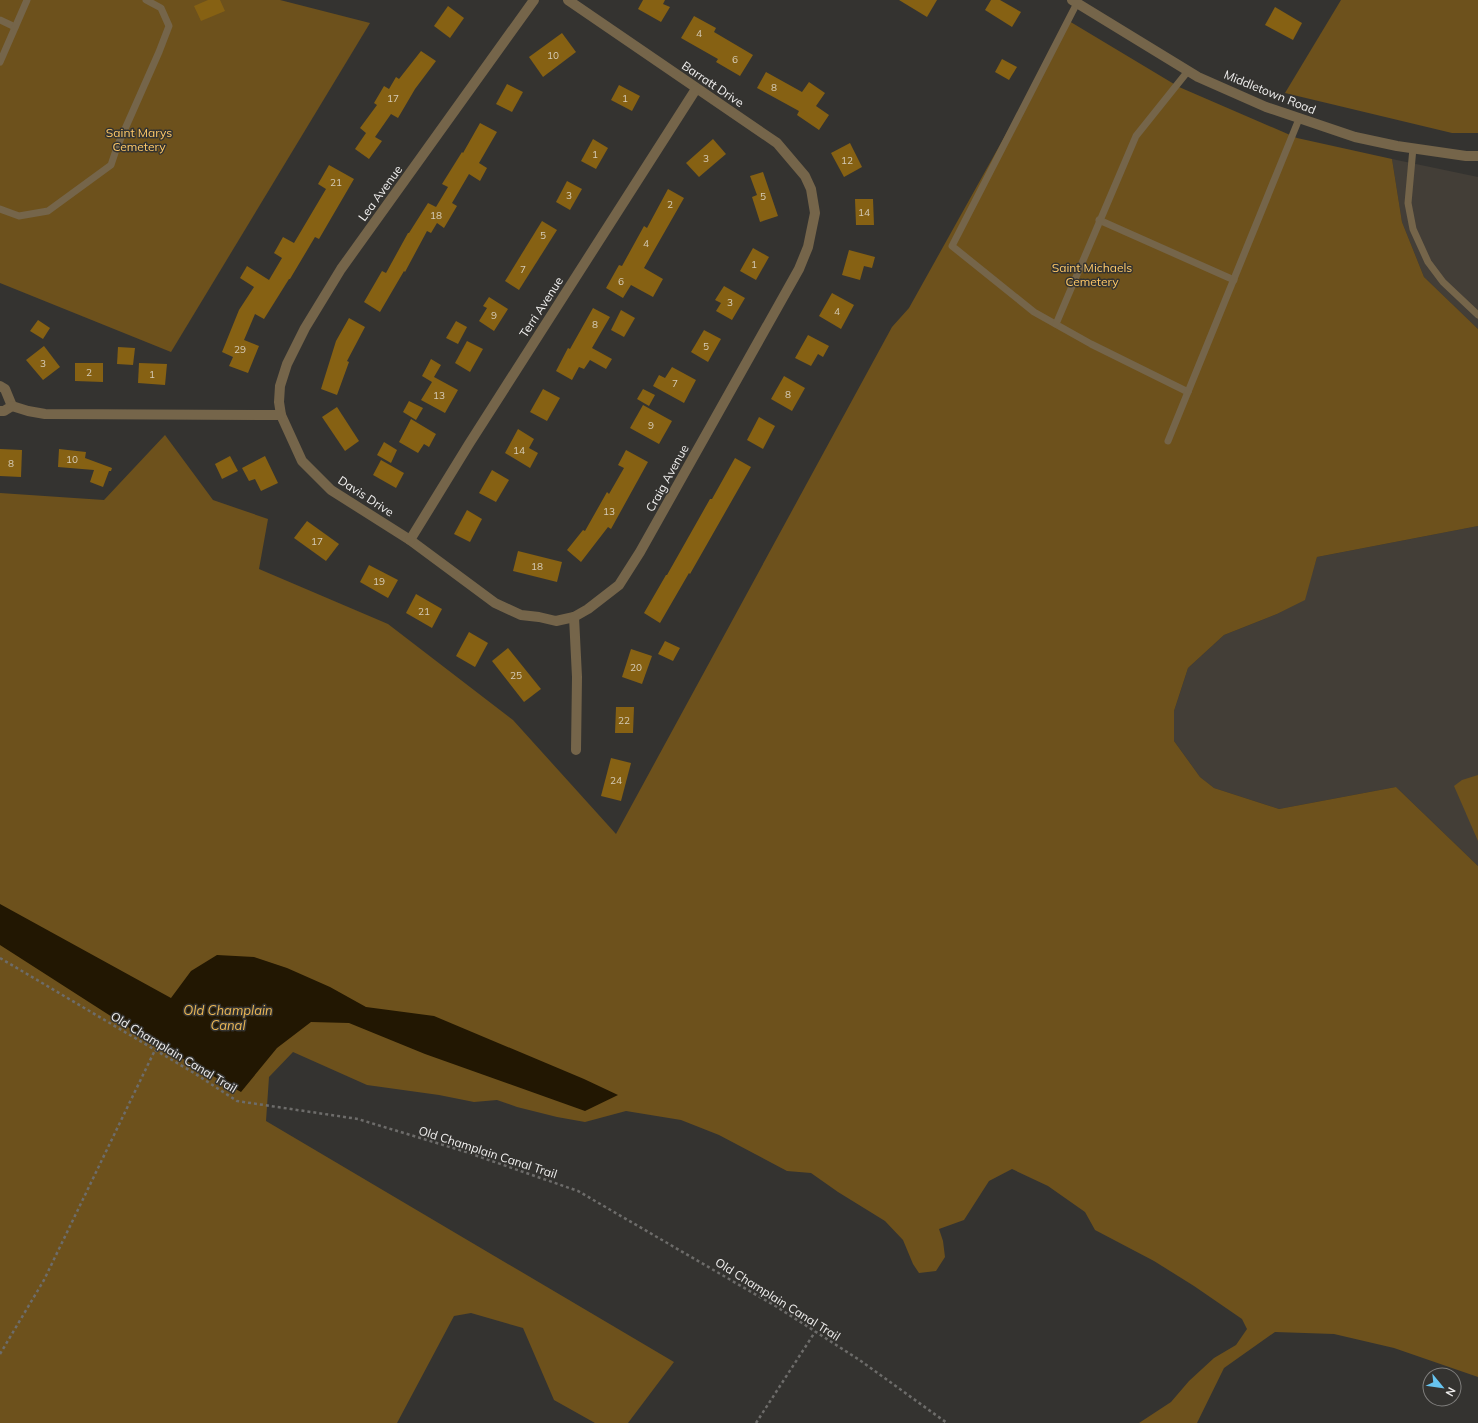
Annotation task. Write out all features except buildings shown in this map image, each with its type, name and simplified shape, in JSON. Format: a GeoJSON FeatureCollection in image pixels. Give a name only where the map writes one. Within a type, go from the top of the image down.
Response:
{"type":"FeatureCollection","features":[{"type":"Feature","properties":{"kind":"street","name":"Lea Avenue"},"geometry":{"type":"LineString","coordinates":[[281,415],[279,402],[280,386],[287,364],[305,328],[341,269],[534,0]]}},
{"type":"Feature","properties":{"kind":"street","name":"Barratt Drive"},"geometry":{"type":"LineString","coordinates":[[568,0],[777,143],[805,176],[811,189],[815,213]]}},
{"type":"Feature","properties":{"kind":"street","name":"Middletown Road"},"geometry":{"type":"LineString","coordinates":[[1074,1],[1198,77],[1266,107],[1355,137],[1413,148],[1466,156],[1478,156]]}},
{"type":"Feature","properties":{"kind":"street","name":"Terri Avenue"},"geometry":{"type":"LineString","coordinates":[[410,540],[469,444],[696,89]]}},
{"type":"Feature","properties":{"kind":"street","name":"Craig Avenue"},"geometry":{"type":"LineString","coordinates":[[574,617],[588,610],[619,585],[640,552],[799,269],[808,247],[815,213]]}},
{"type":"Feature","properties":{"kind":"street"},"geometry":{"type":"LineString","coordinates":[[0,386],[5,389],[12,406],[28,412],[45,414],[281,415]]}},
{"type":"Feature","properties":{"kind":"street"},"geometry":{"type":"LineString","coordinates":[[0,411],[12,406]]}},
{"type":"Feature","properties":{"kind":"street","name":"Davis Drive"},"geometry":{"type":"LineString","coordinates":[[281,415],[302,461],[331,490],[410,540],[495,603],[521,615],[556,621],[574,617]]}},
{"type":"Feature","properties":{"kind":"street"},"geometry":{"type":"LineString","coordinates":[[574,617],[577,677],[576,750]]}},
{"type":"Feature","properties":{"kind":"lane"},"geometry":{"type":"LineString","coordinates":[[0,62],[26,0]]}},
{"type":"Feature","properties":{"kind":"lane"},"geometry":{"type":"LineString","coordinates":[[0,209],[18,216],[48,211],[111,165],[117,146],[169,26],[161,8],[146,0]]}},
{"type":"Feature","properties":{"kind":"lane"},"geometry":{"type":"LineString","coordinates":[[1074,1],[952,246],[1034,312],[1091,344],[1188,392]]}},
{"type":"Feature","properties":{"kind":"lane"},"geometry":{"type":"LineString","coordinates":[[0,20],[15,27]]}},
{"type":"Feature","properties":{"kind":"lane"},"geometry":{"type":"LineString","coordinates":[[1056,324],[1136,136],[1188,71]]}},
{"type":"Feature","properties":{"kind":"lane"},"geometry":{"type":"LineString","coordinates":[[1168,441],[1299,119]]}},
{"type":"Feature","properties":{"kind":"lane"},"geometry":{"type":"LineString","coordinates":[[1413,148],[1408,203],[1413,229],[1428,262],[1443,282],[1478,315]]}},
{"type":"Feature","properties":{"kind":"lane"},"geometry":{"type":"LineString","coordinates":[[1099,220],[1234,280]]}},
{"type":"Feature","properties":{"kind":"path","name":"Old Champlain Canal Trail"},"geometry":{"type":"LineString","coordinates":[[0,958],[194,1073],[237,1101],[358,1119],[463,1151],[578,1191],[777,1307],[858,1359],[947,1423]]}},
{"type":"Feature","properties":{"kind":"path"},"geometry":{"type":"LineString","coordinates":[[0,1354],[44,1280],[155,1050]]}},
{"type":"Feature","properties":{"kind":"path"},"geometry":{"type":"LineString","coordinates":[[756,1423],[815,1332]]}},
{"type":"Feature","properties":{"kind":"shaded area"},"geometry":{"type":"Polygon","coordinates":[[[1392,159],[1478,177],[1478,329],[1424,277],[1402,222],[1392,159]]]}},
{"type":"Feature","properties":{"kind":"shaded area"},"geometry":{"type":"Polygon","coordinates":[[[1478,526],[1478,866],[1396,787],[1279,809],[1214,788],[1200,777],[1174,741],[1174,711],[1188,668],[1224,635],[1277,614],[1304,600],[1317,557],[1478,526]]]}},
{"type":"Feature","properties":{"kind":"green space","name":"Saint Marys Cemetery"},"geometry":{"type":"Polygon","coordinates":[[[0,0],[280,0],[370,23],[171,352],[0,283],[0,0]]]}},
{"type":"Feature","properties":{"kind":"green space"},"geometry":{"type":"Polygon","coordinates":[[[1341,0],[1478,0],[1478,133],[1452,133],[1285,93],[1341,0]]]}},
{"type":"Feature","properties":{"kind":"green space","name":"Saint Michaels Cemetery"},"geometry":{"type":"Polygon","coordinates":[[[1069,21],[1179,87],[1297,138],[1392,159],[1402,222],[1424,277],[1478,329],[1478,526],[1317,557],[1305,600],[1277,614],[1224,635],[1188,668],[1174,711],[1174,741],[1200,777],[1214,788],[1279,809],[1396,787],[1478,866],[1478,1377],[1462,1371],[1462,1367],[1449,1367],[1394,1348],[1334,1334],[1275,1332],[1224,1368],[1197,1423],[1139,1423],[1171,1402],[1189,1381],[1214,1358],[1236,1345],[1247,1329],[1242,1319],[1154,1261],[1095,1230],[1085,1212],[1048,1186],[1012,1169],[989,1181],[964,1220],[939,1229],[943,1241],[945,1257],[936,1271],[919,1273],[913,1264],[903,1240],[885,1221],[838,1192],[811,1173],[787,1171],[719,1135],[681,1120],[626,1111],[585,1122],[517,1107],[497,1100],[474,1102],[439,1095],[367,1085],[293,1052],[269,1077],[266,1121],[674,1362],[628,1423],[595,1423],[554,1400],[523,1328],[471,1313],[454,1316],[397,1423],[0,1423],[0,493],[104,500],[165,435],[213,500],[268,519],[259,569],[388,624],[513,720],[616,834],[892,327],[909,308],[1069,21]]]}},
{"type":"Feature","properties":{"kind":"green space"},"geometry":{"type":"Polygon","coordinates":[[[1478,775],[1478,841],[1454,786],[1462,780],[1478,775]]]}},
{"type":"Feature","properties":{"kind":"water","name":"Old Champlain Canal"},"geometry":{"type":"Polygon","coordinates":[[[0,904],[171,998],[191,971],[217,955],[254,957],[287,968],[330,987],[366,1007],[434,1016],[584,1079],[618,1095],[585,1111],[425,1054],[349,1023],[311,1022],[277,1048],[241,1092],[134,1031],[0,945],[0,904]]]}}]}
